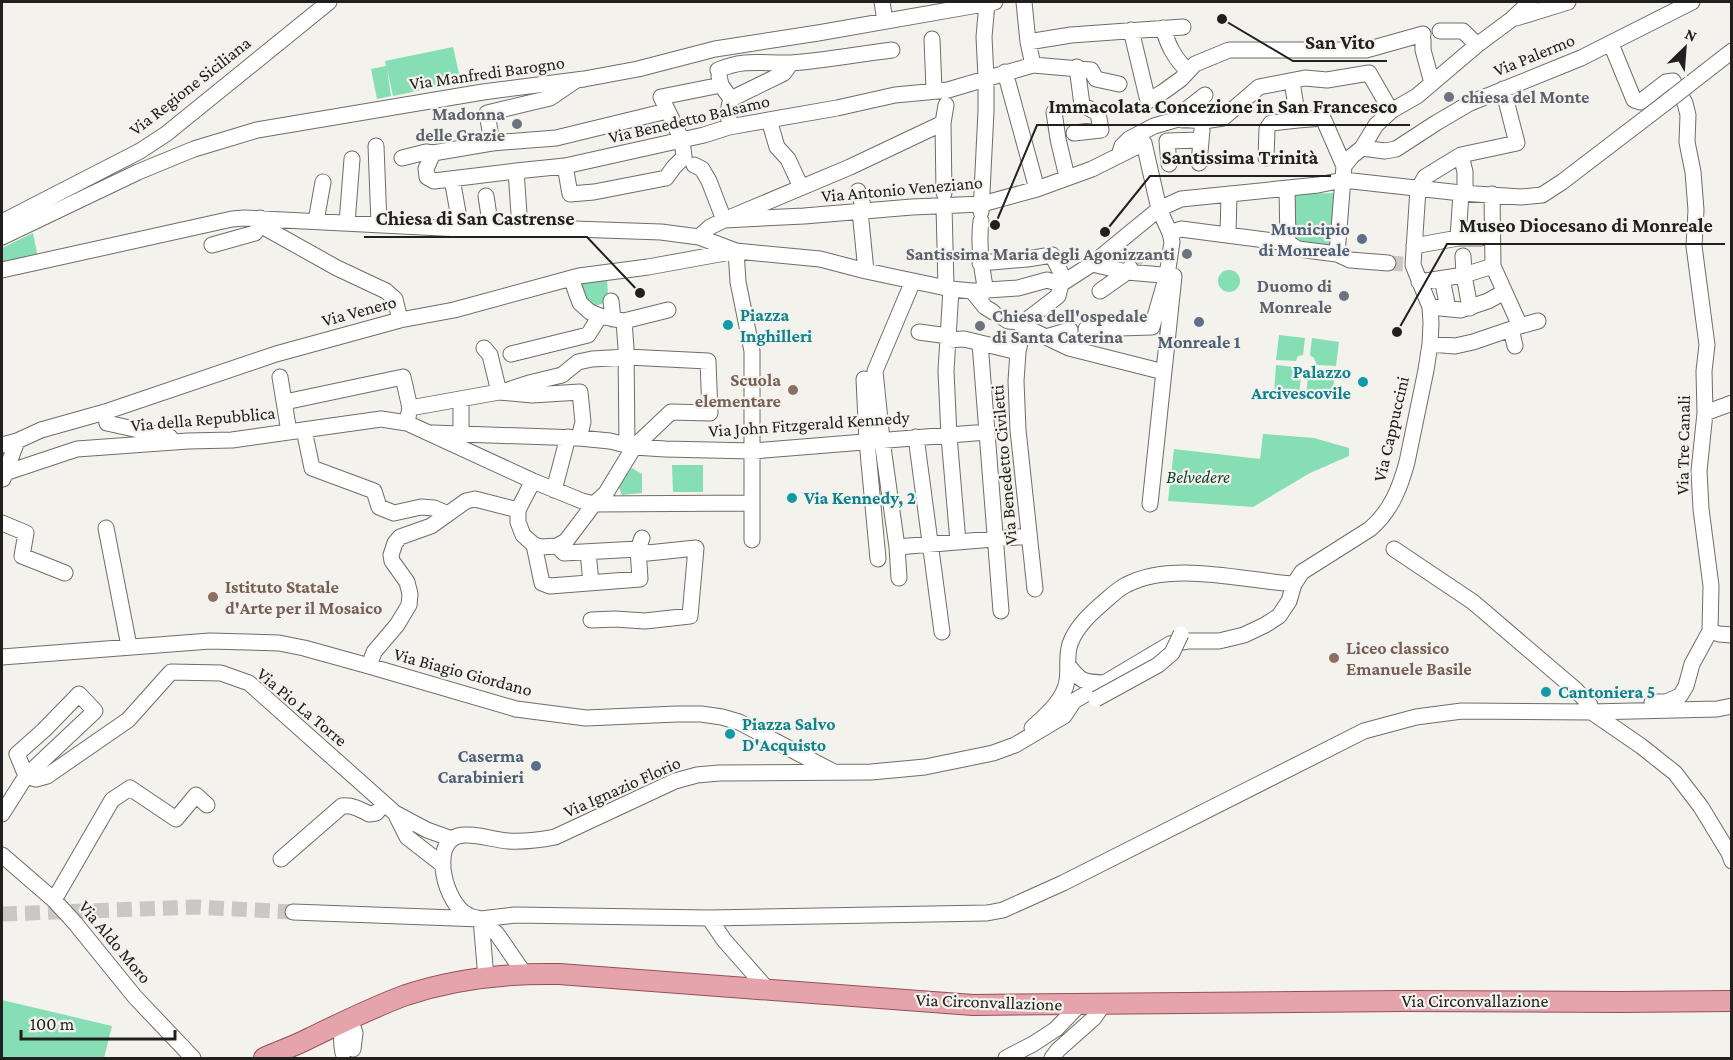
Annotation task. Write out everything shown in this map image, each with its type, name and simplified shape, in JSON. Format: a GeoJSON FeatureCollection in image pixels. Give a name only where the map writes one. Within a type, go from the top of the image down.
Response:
{"type":"FeatureCollection","features":[{"type":"Feature","properties":{"kind":"main road","name":"Via Circonvallazione"},"geometry":{"type":"LineString","coordinates":[[264,1059],[350,1018],[406,995],[441,986],[524,973],[973,1005],[1731,1000]]}},
{"type":"Feature","properties":{"kind":"street","name":"Via Regione Siciliana"},"geometry":{"type":"LineString","coordinates":[[2,222],[140,151],[166,134],[329,2]]}},
{"type":"Feature","properties":{"kind":"street"},"geometry":{"type":"LineString","coordinates":[[882,2],[885,21]]}},
{"type":"Feature","properties":{"kind":"street"},"geometry":{"type":"LineString","coordinates":[[991,2],[984,37],[986,77],[979,238],[979,291],[985,307],[1008,321],[1023,324],[1069,348],[1156,370]]}},
{"type":"Feature","properties":{"kind":"street","name":"Via Manfredi Barogno"},"geometry":{"type":"LineString","coordinates":[[2,237],[148,168],[194,149],[257,130],[483,92],[577,80],[638,69],[715,49],[885,21],[931,7],[991,2]]}},
{"type":"Feature","properties":{"kind":"street"},"geometry":{"type":"LineString","coordinates":[[1024,2],[1033,65]]}},
{"type":"Feature","properties":{"kind":"street"},"geometry":{"type":"LineString","coordinates":[[1337,254],[1343,173],[1352,156],[1362,148],[1376,125],[1391,111],[1417,96],[1530,2]]}},
{"type":"Feature","properties":{"kind":"street"},"geometry":{"type":"LineString","coordinates":[[1512,19],[1568,2]]}},
{"type":"Feature","properties":{"kind":"street","name":"Via Palermo"},"geometry":{"type":"LineString","coordinates":[[1362,148],[1385,151],[1396,149],[1470,103],[1581,58],[1692,2]]}},
{"type":"Feature","properties":{"kind":"street"},"geometry":{"type":"LineString","coordinates":[[1028,42],[1071,35],[1183,27]]}},
{"type":"Feature","properties":{"kind":"street"},"geometry":{"type":"LineString","coordinates":[[1163,28],[1168,46],[1178,62],[1188,71]]}},
{"type":"Feature","properties":{"kind":"street"},"geometry":{"type":"LineString","coordinates":[[1131,30],[1148,101],[1180,79],[1195,64],[1229,50],[1366,50],[1423,37],[1423,50],[1432,83]]}},
{"type":"Feature","properties":{"kind":"street"},"geometry":{"type":"LineString","coordinates":[[1440,31],[1463,31],[1477,45]]}},
{"type":"Feature","properties":{"kind":"street"},"geometry":{"type":"LineString","coordinates":[[932,39],[934,90]]}},
{"type":"Feature","properties":{"kind":"street"},"geometry":{"type":"LineString","coordinates":[[1611,44],[1634,100],[1640,102],[1666,82],[1673,81],[1682,89]]}},
{"type":"Feature","properties":{"kind":"street"},"geometry":{"type":"LineString","coordinates":[[715,49],[729,107],[729,127]]}},
{"type":"Feature","properties":{"kind":"street"},"geometry":{"type":"LineString","coordinates":[[725,87],[733,64],[791,63],[892,50]]}},
{"type":"Feature","properties":{"kind":"street"},"geometry":{"type":"LineString","coordinates":[[1023,324],[1058,296],[1063,283],[1092,264],[1159,209],[1181,199],[1287,189],[1343,173],[1418,189],[1521,197],[1542,195],[1731,51]]}},
{"type":"Feature","properties":{"kind":"street"},"geometry":{"type":"LineString","coordinates":[[724,220],[709,181],[702,169],[689,161],[682,140],[661,97],[725,87],[784,73],[791,63]]}},
{"type":"Feature","properties":{"kind":"street","name":"Via Benedetto Balsamo"},"geometry":{"type":"LineString","coordinates":[[433,153],[426,169],[427,177],[434,181],[565,166],[704,135],[729,127],[837,108],[896,94],[948,90],[1033,65],[1077,67]]}},
{"type":"Feature","properties":{"kind":"street"},"geometry":{"type":"LineString","coordinates":[[1074,133],[1101,130],[1098,113],[1082,105],[1077,67],[1091,70],[1095,79],[1119,84]]}},
{"type":"Feature","properties":{"kind":"street"},"geometry":{"type":"LineString","coordinates":[[1005,72],[1037,189]]}},
{"type":"Feature","properties":{"kind":"street"},"geometry":{"type":"LineString","coordinates":[[1119,156],[1122,146],[1129,139],[1154,126],[1182,120],[1204,121],[1223,118],[1259,87],[1305,78],[1327,80],[1369,73],[1391,111]]}},
{"type":"Feature","properties":{"kind":"street"},"geometry":{"type":"LineString","coordinates":[[492,143],[487,113],[550,98],[577,80]]}},
{"type":"Feature","properties":{"kind":"street"},"geometry":{"type":"LineString","coordinates":[[1292,81],[1298,120]]}},
{"type":"Feature","properties":{"kind":"street"},"geometry":{"type":"LineString","coordinates":[[1503,89],[1517,143],[1461,155],[1425,177],[1418,189],[1414,246],[1408,265],[1431,307],[1461,310],[1504,292]]}},
{"type":"Feature","properties":{"kind":"street","name":"Via Tre Canali"},"geometry":{"type":"LineString","coordinates":[[1590,708],[1601,702],[1666,702],[1680,696],[1686,686],[1692,664],[1710,631],[1711,586],[1701,509],[1699,471],[1705,413],[1704,371],[1707,345],[1694,246],[1696,210],[1693,172],[1687,142],[1688,115],[1682,89]]}},
{"type":"Feature","properties":{"kind":"street"},"geometry":{"type":"LineString","coordinates":[[1182,120],[1182,113],[1204,95]]}},
{"type":"Feature","properties":{"kind":"street"},"geometry":{"type":"LineString","coordinates":[[946,105],[943,123],[948,288],[946,371],[958,542]]}},
{"type":"Feature","properties":{"kind":"street"},"geometry":{"type":"LineString","coordinates":[[402,158],[426,152],[433,153],[492,143],[556,138],[667,111]]}},
{"type":"Feature","properties":{"kind":"street"},"geometry":{"type":"LineString","coordinates":[[1054,112],[1067,177]]}},
{"type":"Feature","properties":{"kind":"street"},"geometry":{"type":"LineString","coordinates":[[1266,158],[1267,129],[1271,123],[1323,118],[1343,173]]}},
{"type":"Feature","properties":{"kind":"street"},"geometry":{"type":"LineString","coordinates":[[769,120],[777,147],[788,159],[801,187]]}},
{"type":"Feature","properties":{"kind":"street"},"geometry":{"type":"LineString","coordinates":[[1199,163],[1204,121]]}},
{"type":"Feature","properties":{"kind":"street"},"geometry":{"type":"LineString","coordinates":[[699,237],[710,227],[724,220],[854,165],[943,123]]}},
{"type":"Feature","properties":{"kind":"street"},"geometry":{"type":"LineString","coordinates":[[1169,164],[1167,141],[1201,140]]}},
{"type":"Feature","properties":{"kind":"street","name":"Via Antonio Veneziano"},"geometry":{"type":"LineString","coordinates":[[724,220],[912,207],[944,199],[981,213],[1092,169],[1144,143],[1159,209]]}},
{"type":"Feature","properties":{"kind":"street"},"geometry":{"type":"LineString","coordinates":[[376,146],[379,224]]}},
{"type":"Feature","properties":{"kind":"street"},"geometry":{"type":"LineString","coordinates":[[1458,238],[1465,172],[1461,155]]}},
{"type":"Feature","properties":{"kind":"street"},"geometry":{"type":"LineString","coordinates":[[347,223],[352,159]]}},
{"type":"Feature","properties":{"kind":"street"},"geometry":{"type":"LineString","coordinates":[[565,166],[570,194],[594,192],[666,178],[674,167],[689,161]]}},
{"type":"Feature","properties":{"kind":"street"},"geometry":{"type":"LineString","coordinates":[[516,171],[520,228]]}},
{"type":"Feature","properties":{"kind":"street"},"geometry":{"type":"LineString","coordinates":[[452,179],[461,229]]}},
{"type":"Feature","properties":{"kind":"street"},"geometry":{"type":"LineString","coordinates":[[316,221],[323,182]]}},
{"type":"Feature","properties":{"kind":"street"},"geometry":{"type":"LineString","coordinates":[[1287,189],[1288,243]]}},
{"type":"Feature","properties":{"kind":"street"},"geometry":{"type":"LineString","coordinates":[[858,191],[862,211],[866,271]]}},
{"type":"Feature","properties":{"kind":"street"},"geometry":{"type":"LineString","coordinates":[[1228,194],[1228,235]]}},
{"type":"Feature","properties":{"kind":"street"},"geometry":{"type":"LineString","coordinates":[[1492,194],[1487,238],[1492,266],[1516,327],[1515,346]]}},
{"type":"Feature","properties":{"kind":"street"},"geometry":{"type":"LineString","coordinates":[[486,196],[491,229]]}},
{"type":"Feature","properties":{"kind":"street"},"geometry":{"type":"LineString","coordinates":[[1150,504],[1171,276],[1172,242],[1159,209]]}},
{"type":"Feature","properties":{"kind":"street"},"geometry":{"type":"LineString","coordinates":[[2,270],[232,219],[461,229],[520,228],[661,232],[699,237],[736,250],[820,259],[948,288],[979,291],[1018,288],[1047,280],[1063,283]]}},
{"type":"Feature","properties":{"kind":"street"},"geometry":{"type":"LineString","coordinates":[[212,245],[255,233],[260,222]]}},
{"type":"Feature","properties":{"kind":"street"},"geometry":{"type":"LineString","coordinates":[[260,222],[337,268],[386,291],[395,299],[400,320]]}},
{"type":"Feature","properties":{"kind":"street"},"geometry":{"type":"LineString","coordinates":[[1170,233],[1181,229],[1288,243],[1298,249],[1337,254],[1350,260],[1388,263]]}},
{"type":"Feature","properties":{"kind":"street"},"geometry":{"type":"LineString","coordinates":[[699,237],[701,257]]}},
{"type":"Feature","properties":{"kind":"street"},"geometry":{"type":"LineString","coordinates":[[1414,246],[1458,238],[1487,238]]}},
{"type":"Feature","properties":{"kind":"street"},"geometry":{"type":"LineString","coordinates":[[736,250],[738,282],[752,351],[752,540]]}},
{"type":"Feature","properties":{"kind":"street","name":"Via Venero"},"geometry":{"type":"LineString","coordinates":[[9,443],[41,430],[105,412],[276,354],[400,320],[454,310],[571,278],[736,250]]}},
{"type":"Feature","properties":{"kind":"street"},"geometry":{"type":"LineString","coordinates":[[980,263],[1052,255],[1063,283]]}},
{"type":"Feature","properties":{"kind":"street"},"geometry":{"type":"LineString","coordinates":[[1463,256],[1470,308]]}},
{"type":"Feature","properties":{"kind":"street"},"geometry":{"type":"LineString","coordinates":[[1092,264],[1171,276]]}},
{"type":"Feature","properties":{"kind":"street"},"geometry":{"type":"LineString","coordinates":[[1419,282],[1464,275],[1492,266]]}},
{"type":"Feature","properties":{"kind":"street"},"geometry":{"type":"LineString","coordinates":[[1100,291],[1130,268]]}},
{"type":"Feature","properties":{"kind":"street"},"geometry":{"type":"LineString","coordinates":[[1086,329],[1152,327],[1171,276]]}},
{"type":"Feature","properties":{"kind":"street"},"geometry":{"type":"LineString","coordinates":[[571,278],[580,303],[590,312],[612,319]]}},
{"type":"Feature","properties":{"kind":"street"},"geometry":{"type":"LineString","coordinates":[[1442,279],[1448,308]]}},
{"type":"Feature","properties":{"kind":"street"},"geometry":{"type":"LineString","coordinates":[[878,560],[874,441],[875,371],[913,280]]}},
{"type":"Feature","properties":{"kind":"street"},"geometry":{"type":"LineString","coordinates":[[533,481],[518,510],[518,522],[523,535],[534,545],[557,546],[566,541],[594,504],[606,493],[630,446],[627,357],[612,319],[611,301]]}},
{"type":"Feature","properties":{"kind":"street","name":"Via Cappuccini"},"geometry":{"type":"LineString","coordinates":[[1294,584],[1302,572],[1379,521],[1394,499],[1407,462],[1430,344],[1431,307]]}},
{"type":"Feature","properties":{"kind":"street"},"geometry":{"type":"LineString","coordinates":[[511,354],[588,335],[612,319],[668,310]]}},
{"type":"Feature","properties":{"kind":"street"},"geometry":{"type":"LineString","coordinates":[[1430,344],[1455,346],[1538,321]]}},
{"type":"Feature","properties":{"kind":"street","name":"Via Benedetto Civiletti"},"geometry":{"type":"LineString","coordinates":[[1023,324],[1016,381],[1018,430],[1035,589]]}},
{"type":"Feature","properties":{"kind":"street"},"geometry":{"type":"LineString","coordinates":[[1046,337],[1070,330]]}},
{"type":"Feature","properties":{"kind":"street"},"geometry":{"type":"LineString","coordinates":[[920,332],[964,339],[1018,352]]}},
{"type":"Feature","properties":{"kind":"street"},"geometry":{"type":"LineString","coordinates":[[980,343],[1001,611]]}},
{"type":"Feature","properties":{"kind":"street"},"geometry":{"type":"LineString","coordinates":[[484,348],[490,355],[502,391],[532,395],[580,392],[583,422],[574,438],[554,490]]}},
{"type":"Feature","properties":{"kind":"street","name":"Via della Repubblica"},"geometry":{"type":"LineString","coordinates":[[3,477],[77,449],[232,440],[408,415],[562,375],[578,362],[592,359],[627,357],[708,361],[710,418],[671,412],[630,446]]}},
{"type":"Feature","properties":{"kind":"street"},"geometry":{"type":"LineString","coordinates":[[280,377],[285,402],[312,468],[374,491],[379,507],[394,513],[421,507],[434,508],[448,514]]}},
{"type":"Feature","properties":{"kind":"street"},"geometry":{"type":"LineString","coordinates":[[285,402],[403,377],[408,415],[427,433],[582,501],[594,504],[752,502]]}},
{"type":"Feature","properties":{"kind":"street"},"geometry":{"type":"LineString","coordinates":[[864,379],[874,441],[897,547],[899,578]]}},
{"type":"Feature","properties":{"kind":"street"},"geometry":{"type":"LineString","coordinates":[[461,400],[461,433]]}},
{"type":"Feature","properties":{"kind":"street"},"geometry":{"type":"LineString","coordinates":[[1705,413],[1731,403]]}},
{"type":"Feature","properties":{"kind":"street"},"geometry":{"type":"LineString","coordinates":[[105,412],[107,423],[188,441]]}},
{"type":"Feature","properties":{"kind":"street","name":"Via John Fitzgerald Kennedy"},"geometry":{"type":"LineString","coordinates":[[427,433],[574,438],[676,450],[753,451],[987,432]]}},
{"type":"Feature","properties":{"kind":"street"},"geometry":{"type":"LineString","coordinates":[[916,437],[942,632]]}},
{"type":"Feature","properties":{"kind":"street"},"geometry":{"type":"LineString","coordinates":[[3,477],[9,443]]}},
{"type":"Feature","properties":{"kind":"street"},"geometry":{"type":"LineString","coordinates":[[369,666],[374,652],[397,625],[409,605],[410,594],[407,582],[392,561],[391,555],[400,537],[431,525],[466,501],[475,499],[518,510]]}},
{"type":"Feature","properties":{"kind":"street"},"geometry":{"type":"LineString","coordinates":[[2,523],[26,533],[22,556],[65,573]]}},
{"type":"Feature","properties":{"kind":"street"},"geometry":{"type":"LineString","coordinates":[[106,528],[129,646]]}},
{"type":"Feature","properties":{"kind":"street"},"geometry":{"type":"LineString","coordinates":[[897,547],[1029,536]]}},
{"type":"Feature","properties":{"kind":"street"},"geometry":{"type":"LineString","coordinates":[[557,546],[564,553],[588,552],[640,544]]}},
{"type":"Feature","properties":{"kind":"street"},"geometry":{"type":"LineString","coordinates":[[534,545],[542,583],[550,586],[640,579],[640,544]]}},
{"type":"Feature","properties":{"kind":"street"},"geometry":{"type":"LineString","coordinates":[[591,620],[645,621],[690,616],[696,548],[648,553],[640,544]]}},
{"type":"Feature","properties":{"kind":"street"},"geometry":{"type":"LineString","coordinates":[[1394,549],[1473,602],[1576,690],[1590,708],[1675,773],[1701,807],[1731,856]]}},
{"type":"Feature","properties":{"kind":"street"},"geometry":{"type":"LineString","coordinates":[[588,552],[591,583]]}},
{"type":"Feature","properties":{"kind":"street","name":"Via Ignazio Florio"},"geometry":{"type":"LineString","coordinates":[[452,839],[469,835],[512,841],[555,837],[675,781],[697,775],[871,772],[925,767],[993,753],[1015,745],[1064,716],[1074,701],[1170,644],[1188,641],[1219,641],[1244,635],[1265,625],[1279,616],[1289,601],[1294,584],[1214,574],[1168,573],[1127,585],[1091,613],[1076,631],[1069,647],[1064,692],[1050,711],[1015,745]]}},
{"type":"Feature","properties":{"kind":"street"},"geometry":{"type":"LineString","coordinates":[[1710,631],[1731,635]]}},
{"type":"Feature","properties":{"kind":"street"},"geometry":{"type":"LineString","coordinates":[[1064,716],[1158,665],[1172,653],[1181,634]]}},
{"type":"Feature","properties":{"kind":"street","name":"Via Biagio Giordano"},"geometry":{"type":"LineString","coordinates":[[2,657],[210,641],[270,642],[304,648],[516,709],[586,718],[685,714],[722,717],[739,722],[834,772]]}},
{"type":"Feature","properties":{"kind":"street"},"geometry":{"type":"LineString","coordinates":[[1068,665],[1078,679],[1089,683],[1105,683]]}},
{"type":"Feature","properties":{"kind":"street","name":"Via Pio La Torre"},"geometry":{"type":"LineString","coordinates":[[26,776],[36,779],[47,776],[128,720],[171,672],[221,673],[249,683],[389,808]]}},
{"type":"Feature","properties":{"kind":"street"},"geometry":{"type":"LineString","coordinates":[[2,814],[26,776],[96,711],[79,694],[17,754],[26,776]]}},
{"type":"Feature","properties":{"kind":"street"},"geometry":{"type":"LineString","coordinates":[[293,912],[481,919],[515,915],[709,918],[987,914],[1003,910],[1063,884],[1364,731],[1416,717],[1462,711],[1590,708],[1717,709],[1731,706]]}},
{"type":"Feature","properties":{"kind":"street"},"geometry":{"type":"LineString","coordinates":[[44,730],[60,744]]}},
{"type":"Feature","properties":{"kind":"street"},"geometry":{"type":"LineString","coordinates":[[783,745],[787,753],[789,773]]}},
{"type":"Feature","properties":{"kind":"street"},"geometry":{"type":"LineString","coordinates":[[54,900],[112,800],[130,788],[176,819],[196,795],[207,804]]}},
{"type":"Feature","properties":{"kind":"street"},"geometry":{"type":"LineString","coordinates":[[281,859],[342,806],[349,805],[369,814],[389,808]]}},
{"type":"Feature","properties":{"kind":"street"},"geometry":{"type":"LineString","coordinates":[[389,808],[427,830],[452,839],[445,849],[443,865],[444,882],[448,893],[467,915],[481,919],[497,934],[524,973]]}},
{"type":"Feature","properties":{"kind":"street"},"geometry":{"type":"LineString","coordinates":[[389,808],[407,837],[443,865]]}},
{"type":"Feature","properties":{"kind":"street","name":"Via Aldo Moro"},"geometry":{"type":"LineString","coordinates":[[2,855],[54,900],[135,997],[193,1059]]}},
{"type":"Feature","properties":{"kind":"street"},"geometry":{"type":"LineString","coordinates":[[709,918],[724,940],[768,990]]}},
{"type":"Feature","properties":{"kind":"street"},"geometry":{"type":"LineString","coordinates":[[481,919],[486,978]]}},
{"type":"Feature","properties":{"kind":"street"},"geometry":{"type":"LineString","coordinates":[[1046,1005],[1056,1029]]}},
{"type":"Feature","properties":{"kind":"street"},"geometry":{"type":"LineString","coordinates":[[1006,1059],[1056,1029],[1079,1005]]}},
{"type":"Feature","properties":{"kind":"street"},"geometry":{"type":"LineString","coordinates":[[1071,1059],[1055,1054],[1094,1018],[1103,1005]]}},
{"type":"Feature","properties":{"kind":"street"},"geometry":{"type":"LineString","coordinates":[[348,1055],[377,1007]]}},
{"type":"Feature","properties":{"kind":"street"},"geometry":{"type":"LineString","coordinates":[[348,1055],[341,1041],[342,1030],[350,1018]]}},
{"type":"Feature","properties":{"kind":"street"},"geometry":{"type":"LineString","coordinates":[[308,1040],[326,1040],[348,1055]]}},
{"type":"Feature","properties":{"kind":"green space"},"geometry":{"type":"Polygon","coordinates":[[[453,47],[461,82],[393,96],[387,68],[391,96],[377,99],[371,69],[386,66],[385,61],[453,47]]]}},
{"type":"Feature","properties":{"kind":"green space"},"geometry":{"type":"Polygon","coordinates":[[[1339,193],[1335,245],[1295,242],[1295,194],[1339,193]]]}},
{"type":"Feature","properties":{"kind":"green space"},"geometry":{"type":"Polygon","coordinates":[[[33,233],[38,258],[2,266],[2,248],[33,233]]]}},
{"type":"Feature","properties":{"kind":"green space"},"geometry":{"type":"Polygon","coordinates":[[[1229,270],[1237,273],[1240,281],[1237,289],[1229,292],[1221,289],[1218,281],[1221,273],[1229,270]]]}},
{"type":"Feature","properties":{"kind":"green space"},"geometry":{"type":"Polygon","coordinates":[[[607,278],[608,296],[605,303],[589,305],[579,283],[607,278]]]}},
{"type":"Feature","properties":{"kind":"green space"},"geometry":{"type":"Polygon","coordinates":[[[1279,335],[1305,338],[1303,355],[1298,356],[1296,361],[1276,360],[1279,335]]]}},
{"type":"Feature","properties":{"kind":"green space"},"geometry":{"type":"Polygon","coordinates":[[[1312,338],[1339,342],[1336,366],[1317,365],[1310,355],[1312,338]]]}},
{"type":"Feature","properties":{"kind":"green space"},"geometry":{"type":"Polygon","coordinates":[[[1276,365],[1294,367],[1295,372],[1301,375],[1299,396],[1274,393],[1276,365]]]}},
{"type":"Feature","properties":{"kind":"green space"},"geometry":{"type":"Polygon","coordinates":[[[1316,369],[1335,371],[1332,400],[1306,397],[1308,376],[1313,375],[1316,369]]]}},
{"type":"Feature","properties":{"kind":"green space","name":"Belvedere"},"geometry":{"type":"Polygon","coordinates":[[[1263,434],[1314,438],[1349,448],[1349,456],[1310,473],[1253,507],[1168,501],[1174,449],[1260,459],[1263,434]]]}},
{"type":"Feature","properties":{"kind":"green space"},"geometry":{"type":"Polygon","coordinates":[[[672,465],[703,465],[703,492],[673,492],[672,465]]]}},
{"type":"Feature","properties":{"kind":"green space"},"geometry":{"type":"Polygon","coordinates":[[[632,468],[642,474],[642,493],[622,495],[618,485],[632,468]]]}},
{"type":"Feature","properties":{"kind":"green space"},"geometry":{"type":"Polygon","coordinates":[[[2,1000],[112,1026],[104,1058],[2,1058],[2,1000]]]}},
{"type":"Feature","properties":{"kind":"tunnel"},"geometry":{"type":"LineString","coordinates":[[1133,264],[1139,255]]}},
{"type":"Feature","properties":{"kind":"tunnel"},"geometry":{"type":"LineString","coordinates":[[1388,263],[1404,264]]}},
{"type":"Feature","properties":{"kind":"tunnel"},"geometry":{"type":"LineString","coordinates":[[2,914],[196,907],[293,912]]}},
{"type":"Feature","properties":{"kind":"place","name":"San Vito"},"geometry":{"type":"Point","coordinates":[1222,19]}},
{"type":"Feature","properties":{"kind":"place","name":"chiesa del Monte"},"geometry":{"type":"Point","coordinates":[1449,97]}},
{"type":"Feature","properties":{"kind":"place","name":"Madonna delle Grazie"},"geometry":{"type":"Point","coordinates":[517,124]}},
{"type":"Feature","properties":{"kind":"place","name":"Immacolata Concezione in San Francesco"},"geometry":{"type":"Point","coordinates":[995,225]}},
{"type":"Feature","properties":{"kind":"place","name":"Santissima Trinità"},"geometry":{"type":"Point","coordinates":[1105,232]}},
{"type":"Feature","properties":{"kind":"place","name":"Municipio di Monreale"},"geometry":{"type":"Point","coordinates":[1362,239]}},
{"type":"Feature","properties":{"kind":"place","name":"Santissima Maria degli Agonizzanti"},"geometry":{"type":"Point","coordinates":[1187,254]}},
{"type":"Feature","properties":{"kind":"place","name":"Chiesa di San Castrense"},"geometry":{"type":"Point","coordinates":[640,293]}},
{"type":"Feature","properties":{"kind":"place","name":"Duomo di Monreale"},"geometry":{"type":"Point","coordinates":[1344,296]}},
{"type":"Feature","properties":{"kind":"place","name":"Monreale 1"},"geometry":{"type":"Point","coordinates":[1199,322]}},
{"type":"Feature","properties":{"kind":"place","name":"Piazza Inghilleri"},"geometry":{"type":"Point","coordinates":[728,325]}},
{"type":"Feature","properties":{"kind":"place","name":"Chiesa dell'ospedale di Santa Caterina"},"geometry":{"type":"Point","coordinates":[980,326]}},
{"type":"Feature","properties":{"kind":"place","name":"Museo Diocesano di Monreale"},"geometry":{"type":"Point","coordinates":[1397,332]}},
{"type":"Feature","properties":{"kind":"place","name":"Palazzo Arcivescovile"},"geometry":{"type":"Point","coordinates":[1363,382]}},
{"type":"Feature","properties":{"kind":"place","name":"Scuola elementare"},"geometry":{"type":"Point","coordinates":[793,390]}},
{"type":"Feature","properties":{"kind":"place","name":"Via Kennedy, 2"},"geometry":{"type":"Point","coordinates":[792,498]}},
{"type":"Feature","properties":{"kind":"place","name":"Istituto Statale d'Arte per il Mosaico"},"geometry":{"type":"Point","coordinates":[213,597]}},
{"type":"Feature","properties":{"kind":"place","name":"Liceo classico Emanuele Basile"},"geometry":{"type":"Point","coordinates":[1334,658]}},
{"type":"Feature","properties":{"kind":"place","name":"Cantoniera 5"},"geometry":{"type":"Point","coordinates":[1546,692]}},
{"type":"Feature","properties":{"kind":"place","name":"Piazza Salvo D'Acquisto"},"geometry":{"type":"Point","coordinates":[730,734]}},
{"type":"Feature","properties":{"kind":"place","name":"Caserma Carabinieri"},"geometry":{"type":"Point","coordinates":[536,766]}}]}
